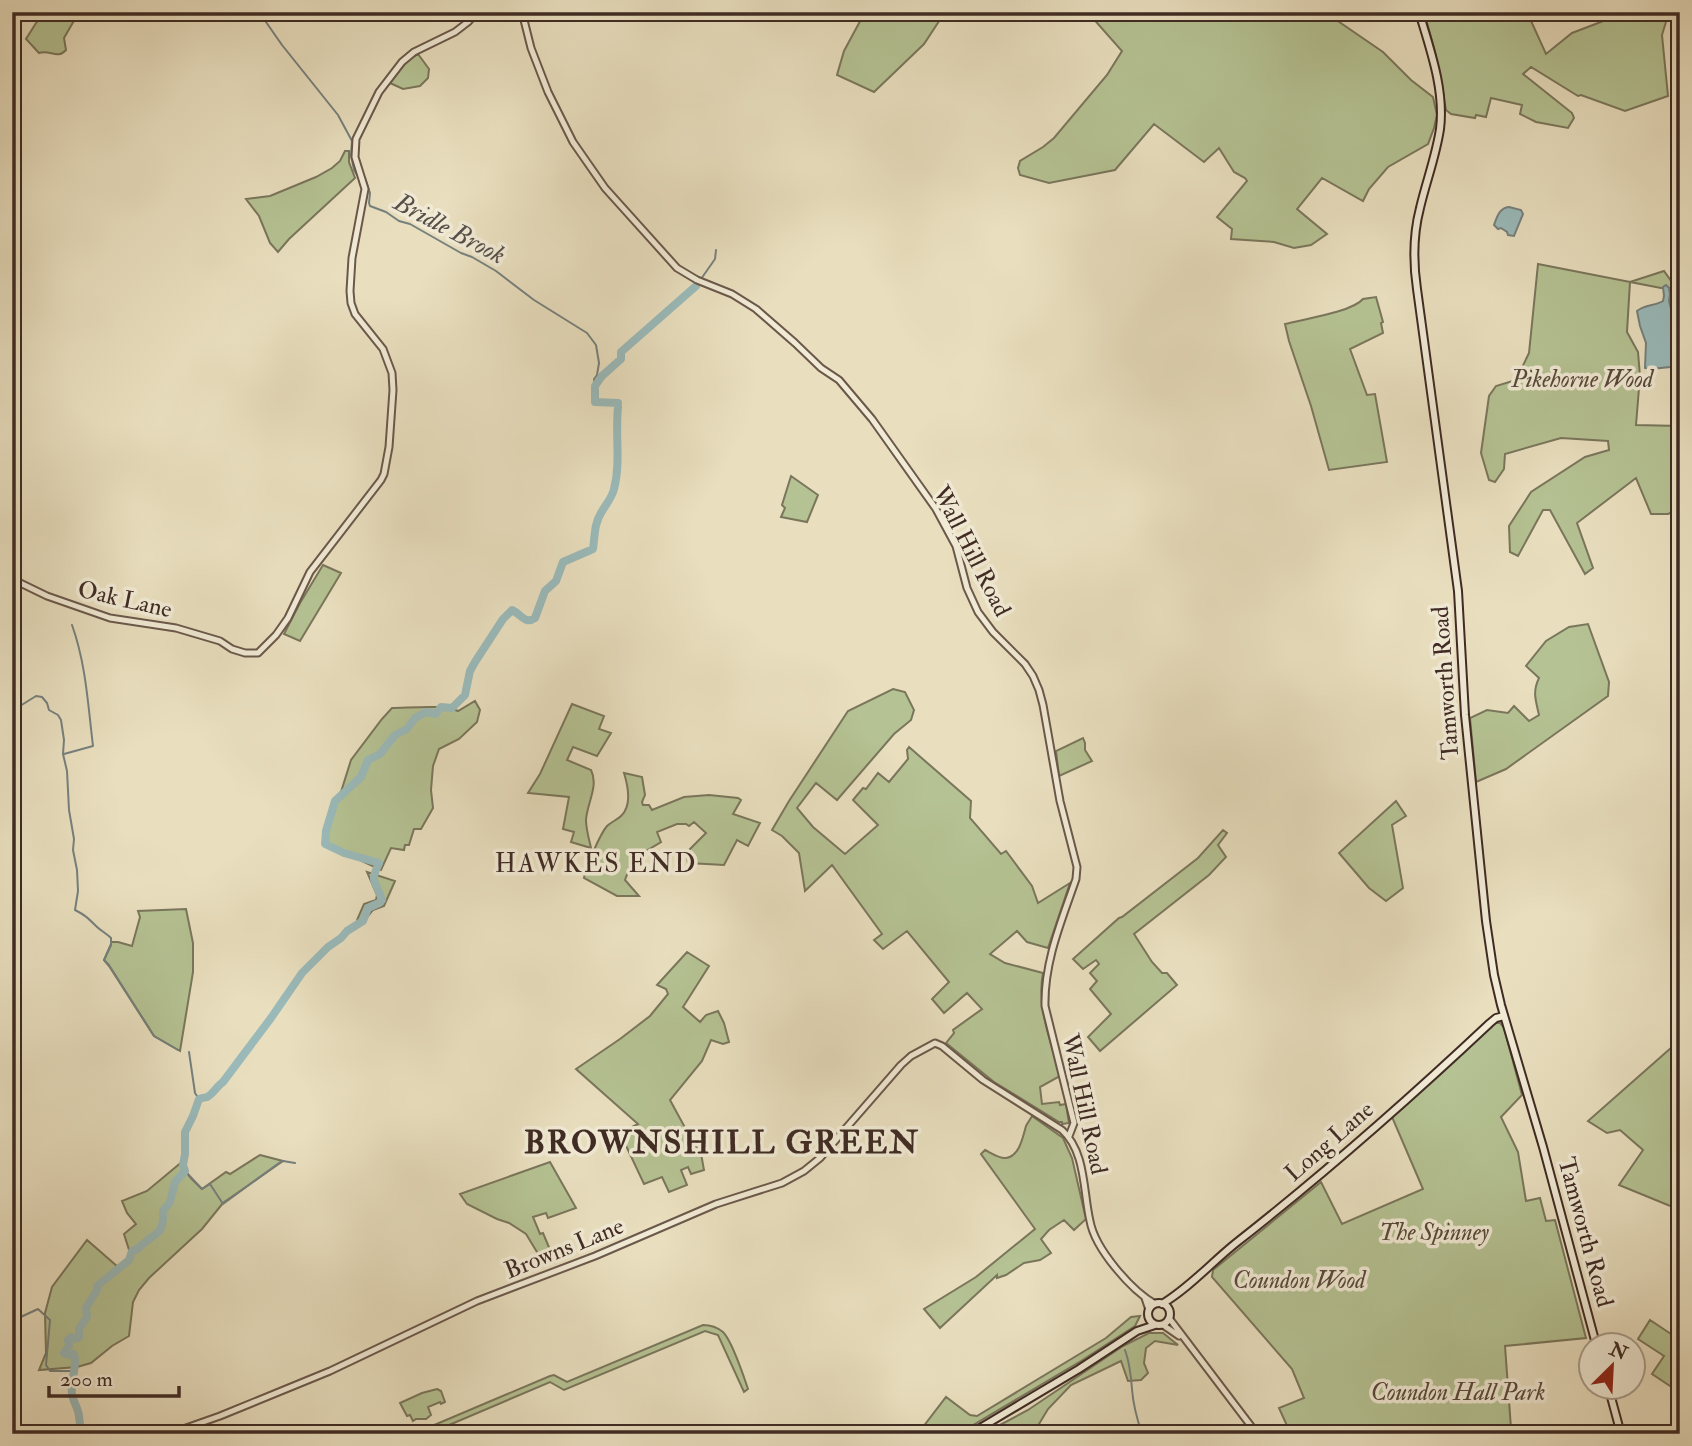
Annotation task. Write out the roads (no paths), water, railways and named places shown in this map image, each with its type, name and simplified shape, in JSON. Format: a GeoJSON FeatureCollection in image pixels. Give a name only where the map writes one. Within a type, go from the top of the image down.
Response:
{"type":"FeatureCollection","features":[{"type":"Feature","properties":{"kind":"main road","name":"Tamworth Road"},"geometry":{"type":"LineString","coordinates":[[1419,12],[1432,54],[1441,112],[1437,143],[1417,221],[1413,255],[1458,592],[1465,715],[1486,921],[1494,975],[1504,1016],[1543,1147],[1592,1330]]}},
{"type":"Feature","properties":{"kind":"main road","name":"Long Lane"},"geometry":{"type":"LineString","coordinates":[[1158,1304],[1178,1295],[1221,1255],[1280,1209],[1410,1096],[1490,1023],[1504,1016]]}},
{"type":"Feature","properties":{"kind":"main road","name":"Long Lane"},"geometry":{"type":"LineString","coordinates":[[1169,1314],[1178,1295]]}},
{"type":"Feature","properties":{"kind":"main road"},"geometry":{"type":"LineString","coordinates":[[970,1434],[1138,1331],[1159,1325],[1169,1314],[1166,1306],[1158,1304],[1148,1313],[1138,1331]]}},
{"type":"Feature","properties":{"kind":"main road"},"geometry":{"type":"LineString","coordinates":[[1148,1313],[1149,1320],[1159,1325]]}},
{"type":"Feature","properties":{"kind":"main road"},"geometry":{"type":"LineString","coordinates":[[1612,1400],[1621,1434]]}},
{"type":"Feature","properties":{"kind":"street","name":"Oak Lane"},"geometry":{"type":"LineString","coordinates":[[12,579],[47,596],[110,618],[177,628],[250,654],[258,653],[276,635],[288,618],[310,572],[376,489],[384,474],[389,447],[393,390],[391,373],[383,349],[353,309],[350,291],[352,258],[365,189],[355,157],[356,139],[379,93],[410,55],[455,32],[477,12]]}},
{"type":"Feature","properties":{"kind":"street","name":"Wall Hill Road"},"geometry":{"type":"LineString","coordinates":[[522,12],[543,82],[579,151],[605,188],[677,268],[732,294],[755,309],[821,368],[839,380],[872,419],[947,528],[956,546],[967,587],[978,612],[993,632],[1025,664],[1036,683],[1043,705],[1063,817],[1077,867],[1076,879],[1052,951],[1045,997],[1074,1123],[1069,1136],[1079,1156],[1093,1234],[1105,1256],[1145,1298],[1158,1304]]}},
{"type":"Feature","properties":{"kind":"street","name":"Browns Lane"},"geometry":{"type":"LineString","coordinates":[[169,1434],[330,1371],[477,1301],[596,1256],[716,1204],[770,1188],[793,1178],[828,1150],[906,1060],[934,1043],[940,1044],[983,1080],[1069,1136]]}},
{"type":"Feature","properties":{"kind":"street","name":"Wall Hill Road"},"geometry":{"type":"LineString","coordinates":[[1145,1298],[1148,1313]]}},
{"type":"Feature","properties":{"kind":"street"},"geometry":{"type":"LineString","coordinates":[[1169,1314],[1185,1340],[1257,1434]]}},
{"type":"Feature","properties":{"kind":"street"},"geometry":{"type":"LineString","coordinates":[[1159,1325],[1185,1340]]}},
{"type":"Feature","properties":{"kind":"water"},"geometry":{"type":"Polygon","coordinates":[[[1509,207],[1521,210],[1523,214],[1514,236],[1494,225],[1501,211],[1509,207]]]}},
{"type":"Feature","properties":{"kind":"water"},"geometry":{"type":"Polygon","coordinates":[[[1666,285],[1669,288],[1669,301],[1680,344],[1680,366],[1645,368],[1646,343],[1637,311],[1663,301],[1663,287],[1666,285]]]}},
{"type":"Feature","properties":{"kind":"waterway","name":"Bridle Brook"},"geometry":{"type":"LineString","coordinates":[[259,12],[338,115],[352,141],[351,155],[359,178]]}},
{"type":"Feature","properties":{"kind":"waterway","name":"Bridle Brook"},"geometry":{"type":"LineString","coordinates":[[365,178],[370,193],[370,206],[410,224],[496,271],[534,300],[587,333],[596,345],[599,363],[594,379],[595,386]]}},
{"type":"Feature","properties":{"kind":"waterway"},"geometry":{"type":"LineString","coordinates":[[701,279],[715,259],[716,250]]}},
{"type":"Feature","properties":{"kind":"waterway"},"geometry":{"type":"LineString","coordinates":[[618,403],[595,402],[595,386],[621,359],[621,352],[696,286]]}},
{"type":"Feature","properties":{"kind":"waterway"},"geometry":{"type":"LineString","coordinates":[[81,1434],[79,1414],[72,1394],[74,1354],[64,1353],[69,1346],[68,1340],[71,1337],[79,1337],[79,1329],[87,1317],[86,1308],[97,1286],[129,1260],[132,1251],[161,1228],[163,1211],[170,1202],[175,1182],[185,1171],[185,1132],[199,1099],[209,1096],[223,1082],[302,973],[328,947],[363,921],[368,908],[382,900],[374,879],[379,863],[344,853],[325,844],[335,801],[361,777],[368,760],[380,754],[395,735],[407,729],[415,718],[426,712],[436,714],[441,707],[452,708],[465,695],[470,671],[503,619],[512,610],[526,620],[535,618],[545,591],[556,581],[563,562],[593,549],[597,521],[612,495],[616,479],[618,407]]}},
{"type":"Feature","properties":{"kind":"waterway"},"geometry":{"type":"LineString","coordinates":[[1675,427],[1675,439],[1680,448]]}},
{"type":"Feature","properties":{"kind":"waterway"},"geometry":{"type":"LineString","coordinates":[[64,754],[93,746],[83,670],[72,625]]}},
{"type":"Feature","properties":{"kind":"waterway"},"geometry":{"type":"LineString","coordinates":[[12,704],[20,706],[36,696],[42,697],[49,710],[61,720],[77,870],[75,910],[111,938],[104,960],[154,1036],[178,1050]]}},
{"type":"Feature","properties":{"kind":"waterway"},"geometry":{"type":"LineString","coordinates":[[189,1052],[195,1093],[199,1099]]}},
{"type":"Feature","properties":{"kind":"waterway"},"geometry":{"type":"LineString","coordinates":[[185,1171],[202,1189],[210,1184],[223,1204],[279,1163],[295,1163]]}},
{"type":"Feature","properties":{"kind":"waterway"},"geometry":{"type":"LineString","coordinates":[[12,1321],[38,1309],[50,1320],[46,1365],[50,1371],[73,1371]]}},
{"type":"Feature","properties":{"kind":"waterway"},"geometry":{"type":"LineString","coordinates":[[1125,1350],[1134,1406],[1142,1434]]}},
{"type":"Feature","properties":{"kind":"district","name":"HAWKES END"},"geometry":{"type":"Point","coordinates":[596,863]}},
{"type":"Feature","properties":{"kind":"district","name":"BROWNSHILL GREEN"},"geometry":{"type":"Point","coordinates":[722,1142]}},
{"type":"Feature","properties":{"kind":"park label","name":"Pikehorne Wood"},"geometry":{"type":"Point","coordinates":[1582,379]}},
{"type":"Feature","properties":{"kind":"park label","name":"The Spinney"},"geometry":{"type":"Point","coordinates":[1434,1232]}},
{"type":"Feature","properties":{"kind":"park label","name":"Coundon Wood"},"geometry":{"type":"Point","coordinates":[1299,1280]}},
{"type":"Feature","properties":{"kind":"park label","name":"Coundon Hall Park"},"geometry":{"type":"Point","coordinates":[1458,1392]}}]}
